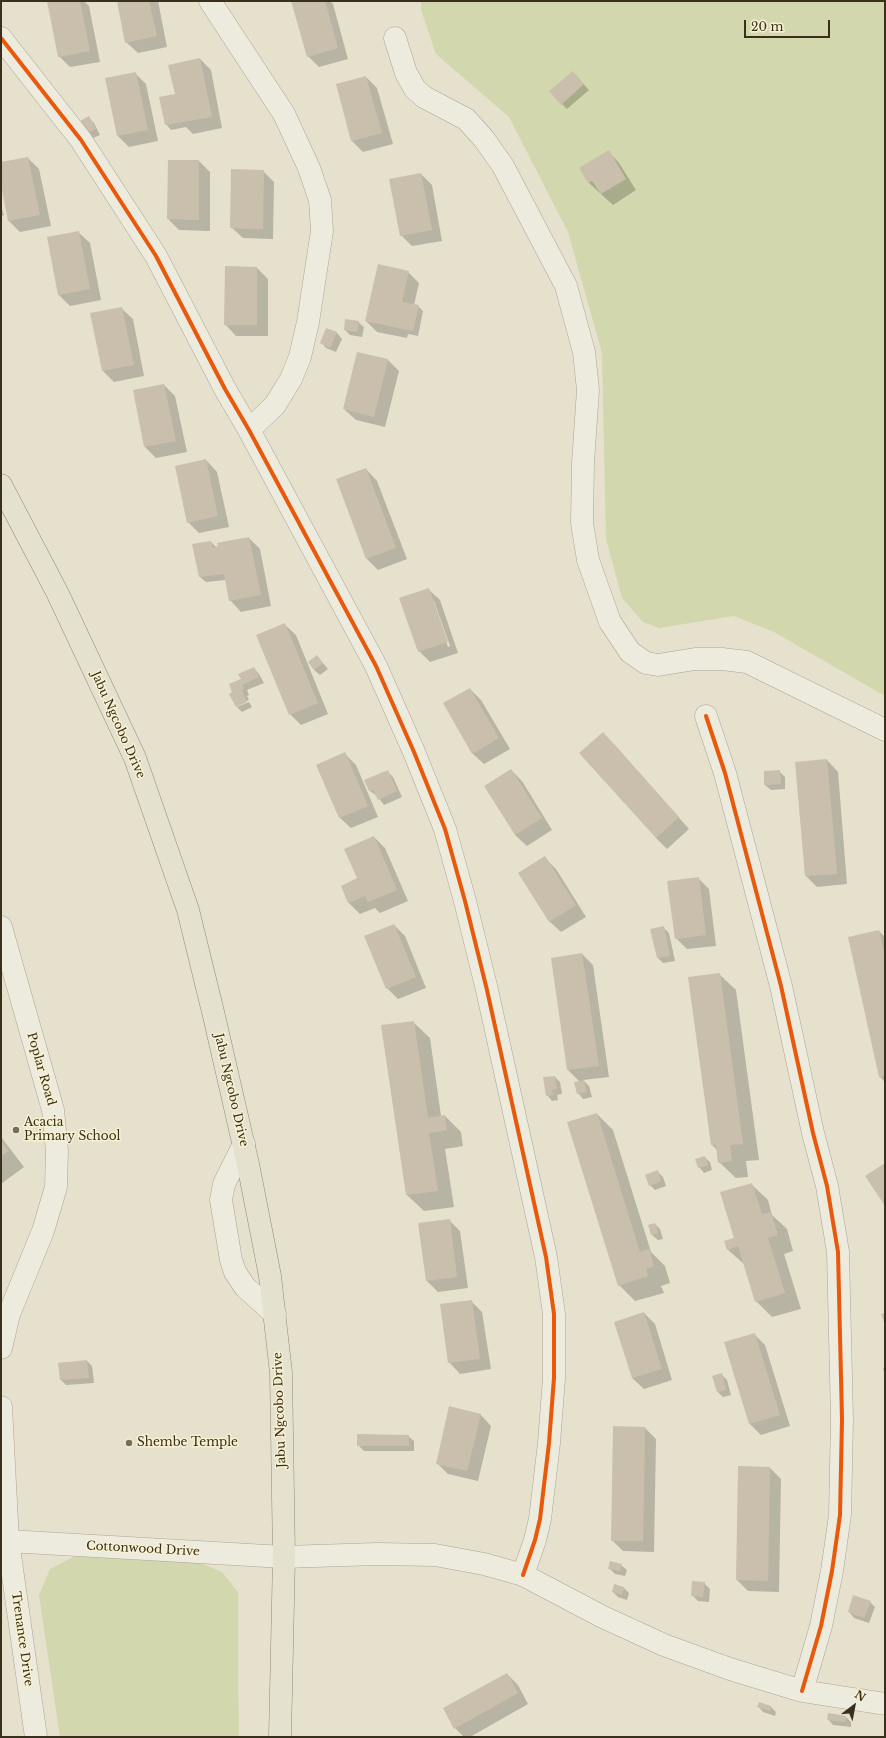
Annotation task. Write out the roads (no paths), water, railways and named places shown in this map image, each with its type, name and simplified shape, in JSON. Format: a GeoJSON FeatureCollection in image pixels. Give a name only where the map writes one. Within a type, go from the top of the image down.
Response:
{"type":"FeatureCollection","features":[{"type":"Feature","properties":{"kind":"main road","name":"Jabu Ngcobo Drive"},"geometry":{"type":"LineString","coordinates":[[1,485],[58,594],[135,758],[188,910],[244,1144],[270,1276],[281,1373],[284,1558],[280,1737]]}},
{"type":"Feature","properties":{"kind":"street"},"geometry":{"type":"LineString","coordinates":[[210,1],[284,114],[309,168],[320,200],[322,231],[308,322],[300,357],[291,379],[275,405],[249,430]]}},
{"type":"Feature","properties":{"kind":"street"},"geometry":{"type":"LineString","coordinates":[[1,38],[81,140],[156,256],[225,389],[249,430],[376,666],[414,752],[445,829],[485,982],[546,1257],[554,1314],[554,1378],[542,1504],[535,1540],[523,1574]]}},
{"type":"Feature","properties":{"kind":"street"},"geometry":{"type":"LineString","coordinates":[[395,38],[406,73],[415,89],[424,97],[466,119],[484,139],[503,166],[566,286],[584,352],[588,390],[583,463],[582,522],[588,560],[610,622],[630,652],[646,663],[658,665],[695,659],[722,659],[747,662],[876,724],[885,730]]}},
{"type":"Feature","properties":{"kind":"street"},"geometry":{"type":"LineString","coordinates":[[706,716],[725,773],[781,986],[813,1133],[827,1186],[838,1252],[842,1419],[840,1515],[832,1570],[821,1626],[802,1691]]}},
{"type":"Feature","properties":{"kind":"street","name":"Poplar Road"},"geometry":{"type":"LineString","coordinates":[[1,927],[53,1110],[57,1151],[56,1187],[43,1231],[9,1314],[1,1348]]}},
{"type":"Feature","properties":{"kind":"street"},"geometry":{"type":"LineString","coordinates":[[244,1144],[224,1184],[221,1200],[231,1260],[235,1272],[245,1287],[274,1314]]}},
{"type":"Feature","properties":{"kind":"street"},"geometry":{"type":"LineString","coordinates":[[1,1407],[4,1542]]}},
{"type":"Feature","properties":{"kind":"street","name":"Cottonwood Drive"},"geometry":{"type":"LineString","coordinates":[[4,1542],[284,1558],[377,1554],[435,1555],[484,1564],[523,1574],[603,1617],[664,1645],[730,1669],[802,1691],[885,1704]]}},
{"type":"Feature","properties":{"kind":"street","name":"Trenance Drive"},"geometry":{"type":"LineString","coordinates":[[4,1542],[36,1737]]}},
{"type":"Feature","properties":{"kind":"place","name":"Acacia Primary School"},"geometry":{"type":"Point","coordinates":[16,1130]}},
{"type":"Feature","properties":{"kind":"place","name":"Shembe Temple"},"geometry":{"type":"Point","coordinates":[129,1443]}}]}
